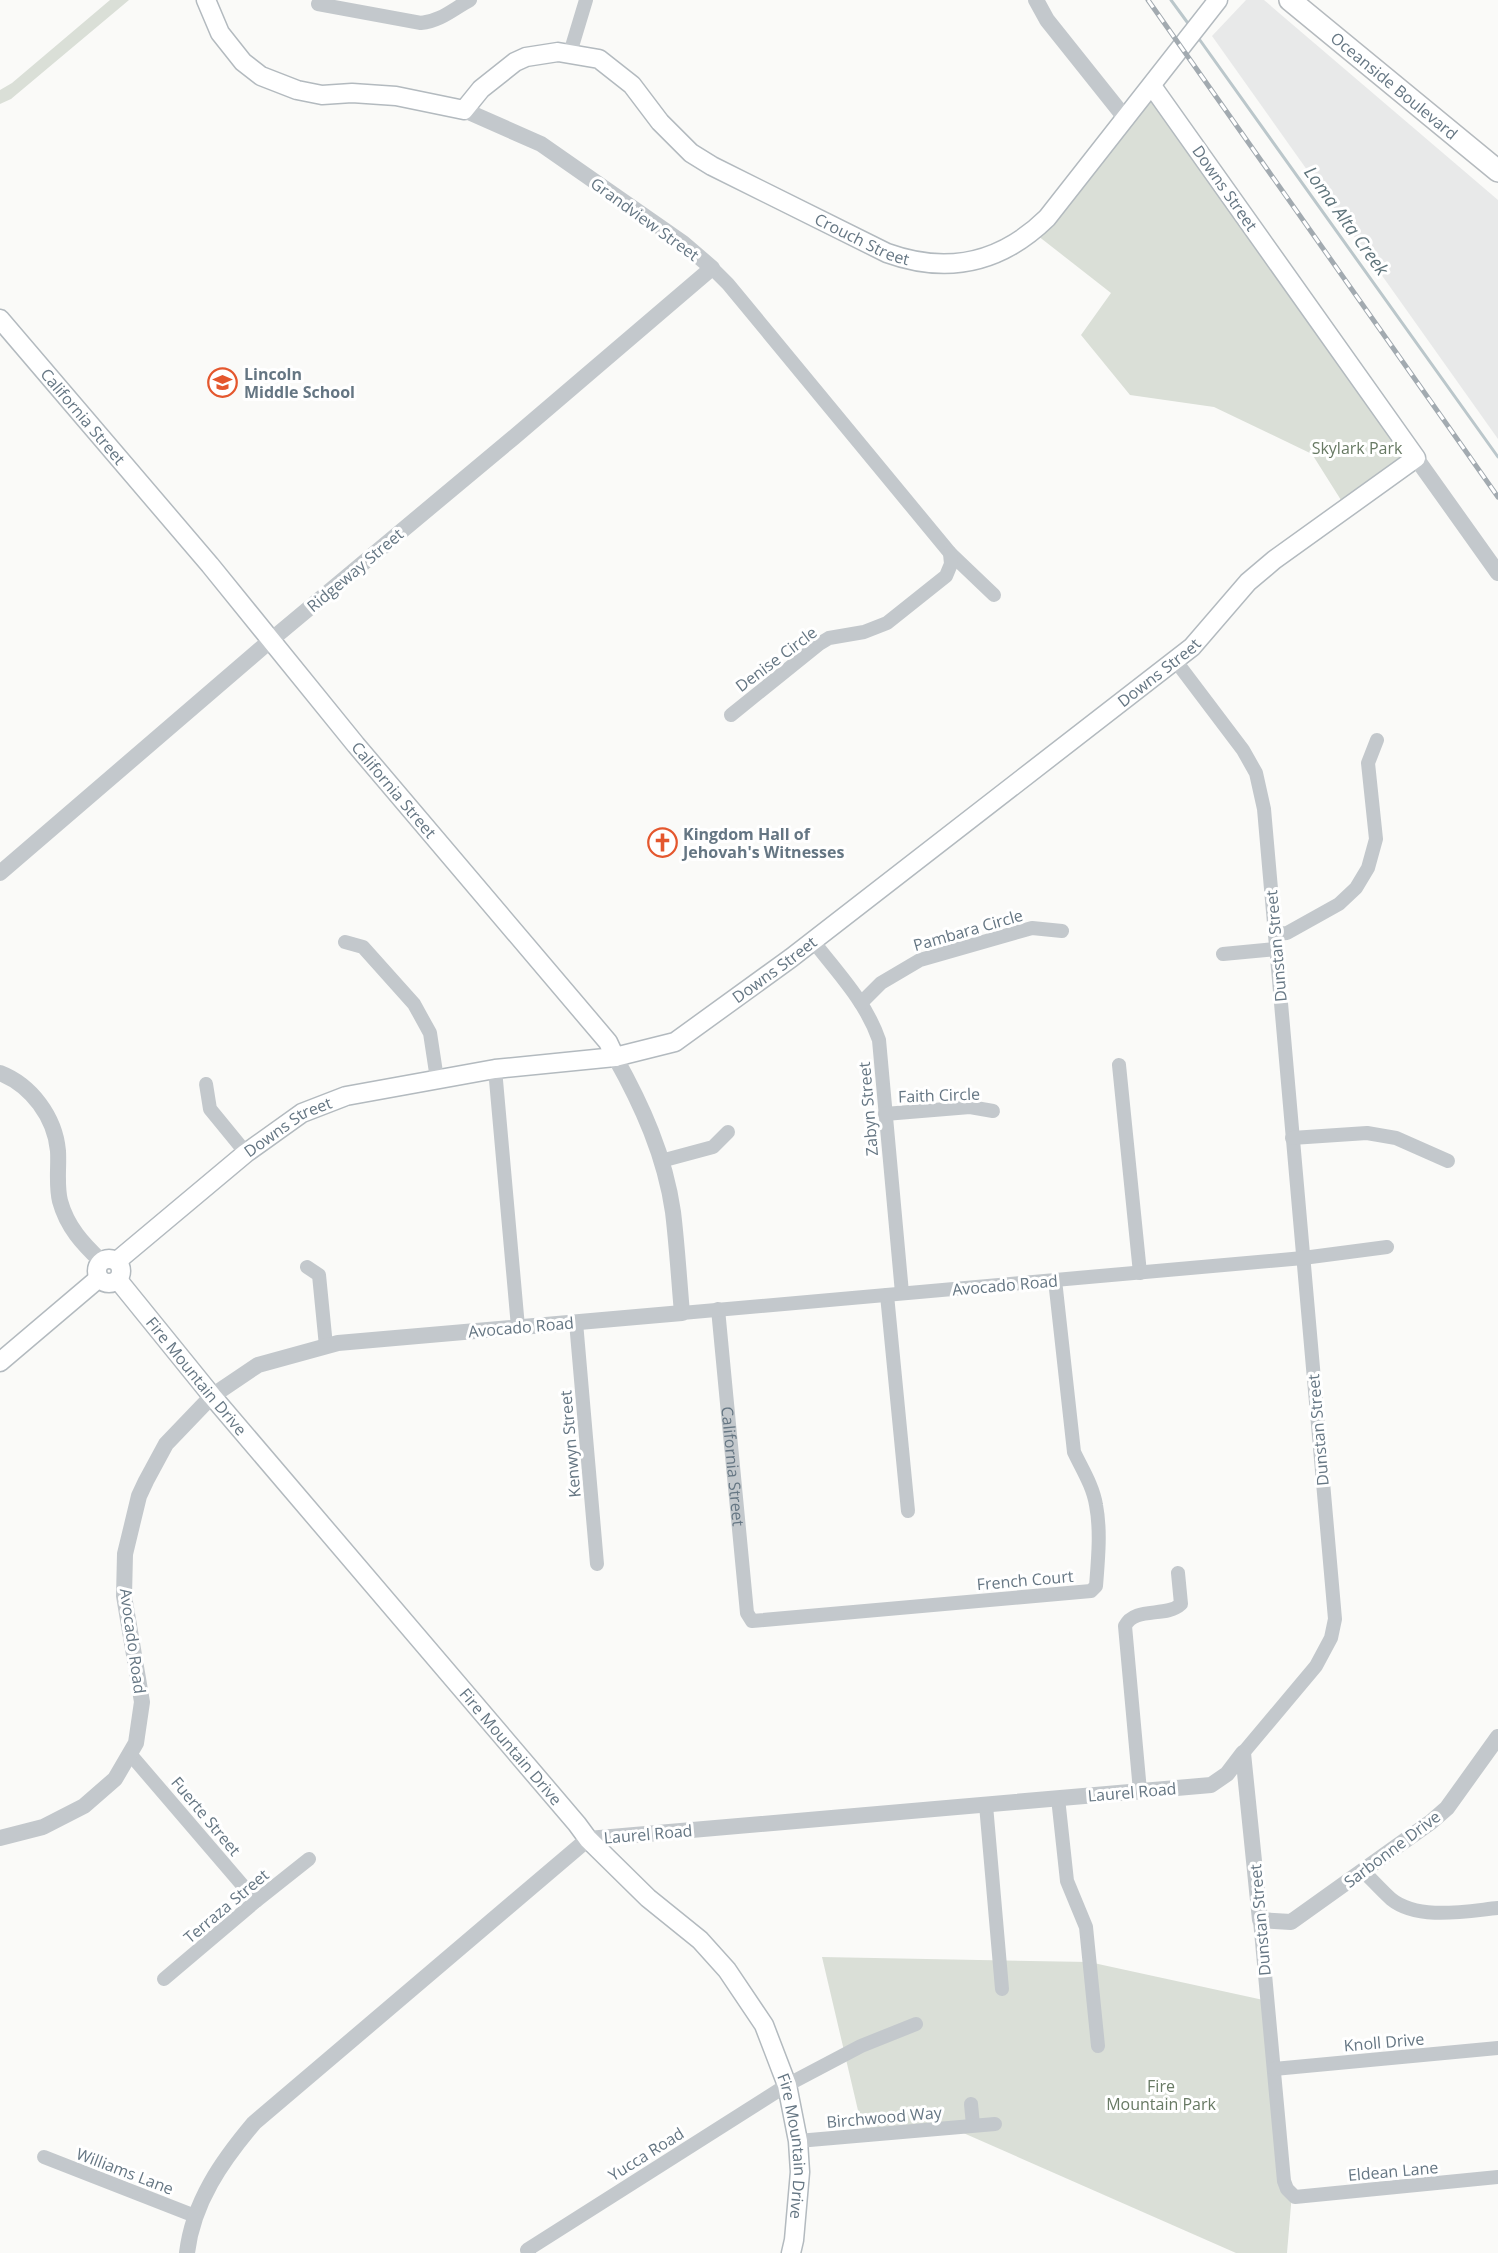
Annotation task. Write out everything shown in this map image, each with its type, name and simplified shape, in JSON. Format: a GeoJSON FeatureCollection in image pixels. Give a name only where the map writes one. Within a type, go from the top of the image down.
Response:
{"type":"FeatureCollection","features":[{"type":"Feature","properties":{"kind":"main road","name":"Grandview Street"},"geometry":{"type":"LineString","coordinates":[[206,0],[219,33],[243,62],[261,76],[297,90],[322,95],[352,93],[396,96],[464,110]]}},
{"type":"Feature","properties":{"kind":"main road","name":"Crouch Street"},"geometry":{"type":"LineString","coordinates":[[464,110],[481,89],[515,62],[526,57],[558,52],[599,59],[632,85],[660,122],[691,153],[712,166],[905,260],[939,265],[964,263],[995,255],[1033,232],[1047,218],[1218,0]]}},
{"type":"Feature","properties":{"kind":"main road","name":"Oceanside Boulevard"},"geometry":{"type":"LineString","coordinates":[[1290,0],[1498,171]]}},
{"type":"Feature","properties":{"kind":"main road","name":"Downs Street"},"geometry":{"type":"LineString","coordinates":[[0,1362],[106,1267],[246,1154],[302,1113],[346,1096],[495,1069],[615,1057],[675,1042],[813,941],[1192,647],[1248,582],[1274,560],[1416,458],[1152,86]]}},
{"type":"Feature","properties":{"kind":"main road","name":"California Street"},"geometry":{"type":"LineString","coordinates":[[0,319],[271,640],[356,746],[608,1042],[615,1057]]}},
{"type":"Feature","properties":{"kind":"main road","name":"Fire Mountain Drive"},"geometry":{"type":"LineString","coordinates":[[106,1267],[110,1283],[118,1280],[212,1396],[570,1815],[588,1839],[648,1898],[700,1940],[727,1970],[764,2025],[787,2085],[798,2141],[800,2172],[791,2253]]}},
{"type":"Feature","properties":{"kind":"street"},"geometry":{"type":"LineString","coordinates":[[318,4],[421,23],[447,16],[470,0]]}},
{"type":"Feature","properties":{"kind":"street"},"geometry":{"type":"LineString","coordinates":[[570,53],[586,0]]}},
{"type":"Feature","properties":{"kind":"street"},"geometry":{"type":"LineString","coordinates":[[1036,0],[1047,20],[1126,119]]}},
{"type":"Feature","properties":{"kind":"street","name":"Grandview Street"},"geometry":{"type":"LineString","coordinates":[[464,110],[541,144],[683,243],[712,268],[728,284],[950,553],[994,595]]}},
{"type":"Feature","properties":{"kind":"street","name":"Ridgeway Street"},"geometry":{"type":"LineString","coordinates":[[0,873],[271,640],[712,268]]}},
{"type":"Feature","properties":{"kind":"street"},"geometry":{"type":"LineString","coordinates":[[1416,458],[1498,573]]}},
{"type":"Feature","properties":{"kind":"street","name":"Denise Circle"},"geometry":{"type":"LineString","coordinates":[[731,715],[829,638],[864,632],[887,623],[946,576],[951,564],[950,553]]}},
{"type":"Feature","properties":{"kind":"street","name":"Dunstan Street"},"geometry":{"type":"LineString","coordinates":[[1175,660],[1243,750],[1256,773],[1264,810],[1335,1619],[1331,1638],[1316,1666],[1243,1753],[1284,2181],[1291,2193]]}},
{"type":"Feature","properties":{"kind":"street"},"geometry":{"type":"LineString","coordinates":[[1223,954],[1276,942],[1287,933],[1339,904],[1356,888],[1368,868],[1376,839],[1368,763],[1377,740]]}},
{"type":"Feature","properties":{"kind":"street","name":"Pambara Circle"},"geometry":{"type":"LineString","coordinates":[[861,1003],[881,982],[920,960],[1032,928],[1062,931]]}},
{"type":"Feature","properties":{"kind":"street","name":"Zabyn Street"},"geometry":{"type":"LineString","coordinates":[[813,941],[872,1019],[879,1040],[902,1293]]}},
{"type":"Feature","properties":{"kind":"street"},"geometry":{"type":"LineString","coordinates":[[345,942],[363,947],[414,1004],[430,1033],[437,1079]]}},
{"type":"Feature","properties":{"kind":"street","name":"California Street"},"geometry":{"type":"LineString","coordinates":[[615,1057],[653,1134],[662,1161],[673,1211],[682,1313]]}},
{"type":"Feature","properties":{"kind":"street"},"geometry":{"type":"LineString","coordinates":[[1119,1065],[1140,1273]]}},
{"type":"Feature","properties":{"kind":"street"},"geometry":{"type":"LineString","coordinates":[[495,1069],[518,1327]]}},
{"type":"Feature","properties":{"kind":"street"},"geometry":{"type":"LineString","coordinates":[[0,1073],[30,1091],[40,1104],[52,1126],[58,1149],[57,1176],[60,1201],[78,1239],[106,1267]]}},
{"type":"Feature","properties":{"kind":"street"},"geometry":{"type":"LineString","coordinates":[[206,1084],[210,1109],[246,1154]]}},
{"type":"Feature","properties":{"kind":"street","name":"Faith Circle"},"geometry":{"type":"LineString","coordinates":[[885,1114],[970,1107],[993,1111]]}},
{"type":"Feature","properties":{"kind":"street"},"geometry":{"type":"LineString","coordinates":[[662,1161],[713,1147],[728,1132]]}},
{"type":"Feature","properties":{"kind":"street"},"geometry":{"type":"LineString","coordinates":[[1292,1138],[1367,1133],[1396,1138],[1448,1161]]}},
{"type":"Feature","properties":{"kind":"street","name":"Avocado Road"},"geometry":{"type":"LineString","coordinates":[[0,1838],[43,1827],[84,1806],[115,1779],[136,1743],[142,1702],[124,1596],[125,1554],[140,1496],[166,1444],[212,1396],[258,1365],[338,1343],[1140,1273],[1303,1258],[1387,1247]]}},
{"type":"Feature","properties":{"kind":"street"},"geometry":{"type":"LineString","coordinates":[[308,1267],[319,1275],[326,1346]]}},
{"type":"Feature","properties":{"kind":"street","name":"French Court"},"geometry":{"type":"LineString","coordinates":[[752,1621],[1091,1591],[1096,1586],[1098,1526],[1096,1504],[1074,1452],[1055,1280]]}},
{"type":"Feature","properties":{"kind":"street"},"geometry":{"type":"LineString","coordinates":[[887,1295],[908,1511]]}},
{"type":"Feature","properties":{"kind":"street","name":"California Street"},"geometry":{"type":"LineString","coordinates":[[718,1310],[747,1613],[752,1621]]}},
{"type":"Feature","properties":{"kind":"street","name":"Kenwyn Street"},"geometry":{"type":"LineString","coordinates":[[576,1322],[597,1564]]}},
{"type":"Feature","properties":{"kind":"street"},"geometry":{"type":"LineString","coordinates":[[1140,1791],[1125,1626],[1128,1619],[1136,1615],[1174,1610],[1181,1604],[1178,1573]]}},
{"type":"Feature","properties":{"kind":"street","name":"Sarbonne Drive"},"geometry":{"type":"LineString","coordinates":[[1260,1920],[1291,1922],[1364,1872],[1440,1815],[1496,1743]]}},
{"type":"Feature","properties":{"kind":"street","name":"Laurel Road"},"geometry":{"type":"LineString","coordinates":[[187,2253],[195,2216],[210,2182],[227,2155],[254,2122],[588,1839],[1210,1785],[1227,1774],[1243,1753]]}},
{"type":"Feature","properties":{"kind":"street","name":"Fuerte Street"},"geometry":{"type":"LineString","coordinates":[[130,1754],[256,1901]]}},
{"type":"Feature","properties":{"kind":"street"},"geometry":{"type":"LineString","coordinates":[[1058,1798],[1067,1881],[1086,1928],[1098,2046]]}},
{"type":"Feature","properties":{"kind":"street"},"geometry":{"type":"LineString","coordinates":[[986,1805],[1002,1989]]}},
{"type":"Feature","properties":{"kind":"street","name":"Terraza Street"},"geometry":{"type":"LineString","coordinates":[[164,1979],[309,1859]]}},
{"type":"Feature","properties":{"kind":"street"},"geometry":{"type":"LineString","coordinates":[[1364,1872],[1393,1901],[1408,1907],[1432,1913],[1498,1908]]}},
{"type":"Feature","properties":{"kind":"street","name":"Yucca Road"},"geometry":{"type":"LineString","coordinates":[[529,2253],[527,2250],[787,2085],[861,2046],[916,2024]]}},
{"type":"Feature","properties":{"kind":"street","name":"Knoll Drive"},"geometry":{"type":"LineString","coordinates":[[1274,2069],[1498,2048]]}},
{"type":"Feature","properties":{"kind":"street"},"geometry":{"type":"LineString","coordinates":[[970,2104],[973,2126]]}},
{"type":"Feature","properties":{"kind":"street","name":"Birchwood Way"},"geometry":{"type":"LineString","coordinates":[[798,2141],[995,2124]]}},
{"type":"Feature","properties":{"kind":"street","name":"Williams Lane"},"geometry":{"type":"LineString","coordinates":[[44,2157],[195,2216]]}},
{"type":"Feature","properties":{"kind":"street","name":"Eldean Lane"},"geometry":{"type":"LineString","coordinates":[[1291,2193],[1295,2197],[1498,2177]]}},
{"type":"Feature","properties":{"kind":"shaded area"},"geometry":{"type":"Polygon","coordinates":[[[1246,0],[1264,0],[1498,200],[1498,439],[1212,36],[1246,0]]]}},
{"type":"Feature","properties":{"kind":"green space"},"geometry":{"type":"Polygon","coordinates":[[[110,0],[129,0],[11,99],[0,104],[0,90],[12,83],[110,0]]]}},
{"type":"Feature","properties":{"kind":"green space","name":"Skylark Park"},"geometry":{"type":"Polygon","coordinates":[[[1152,86],[1416,458],[1346,508],[1312,454],[1214,407],[1130,395],[1081,335],[1111,293],[1033,232],[1152,86]]]}},
{"type":"Feature","properties":{"kind":"green space","name":"Fire Mountain Park"},"geometry":{"type":"Polygon","coordinates":[[[822,1957],[1089,1962],[1268,2001],[1292,2193],[1287,2253],[1236,2253],[952,2128],[864,2136],[822,1957]]]}},
{"type":"Feature","properties":{"kind":"waterway","name":"Loma Alta Creek"},"geometry":{"type":"LineString","coordinates":[[1171,0],[1190,26]]}},
{"type":"Feature","properties":{"kind":"waterway","name":"Loma Alta Creek"},"geometry":{"type":"LineString","coordinates":[[1197,36],[1498,457]]}},
{"type":"Feature","properties":{"kind":"railway"},"geometry":{"type":"LineString","coordinates":[[1148,0],[1498,497]]}},
{"type":"Feature","properties":{"kind":"place","name":"Lincoln Middle School"},"geometry":{"type":"Point","coordinates":[223,383]}},
{"type":"Feature","properties":{"kind":"place","name":"Kingdom Hall of Jehovah's Witnesses"},"geometry":{"type":"Point","coordinates":[662,843]}}]}
